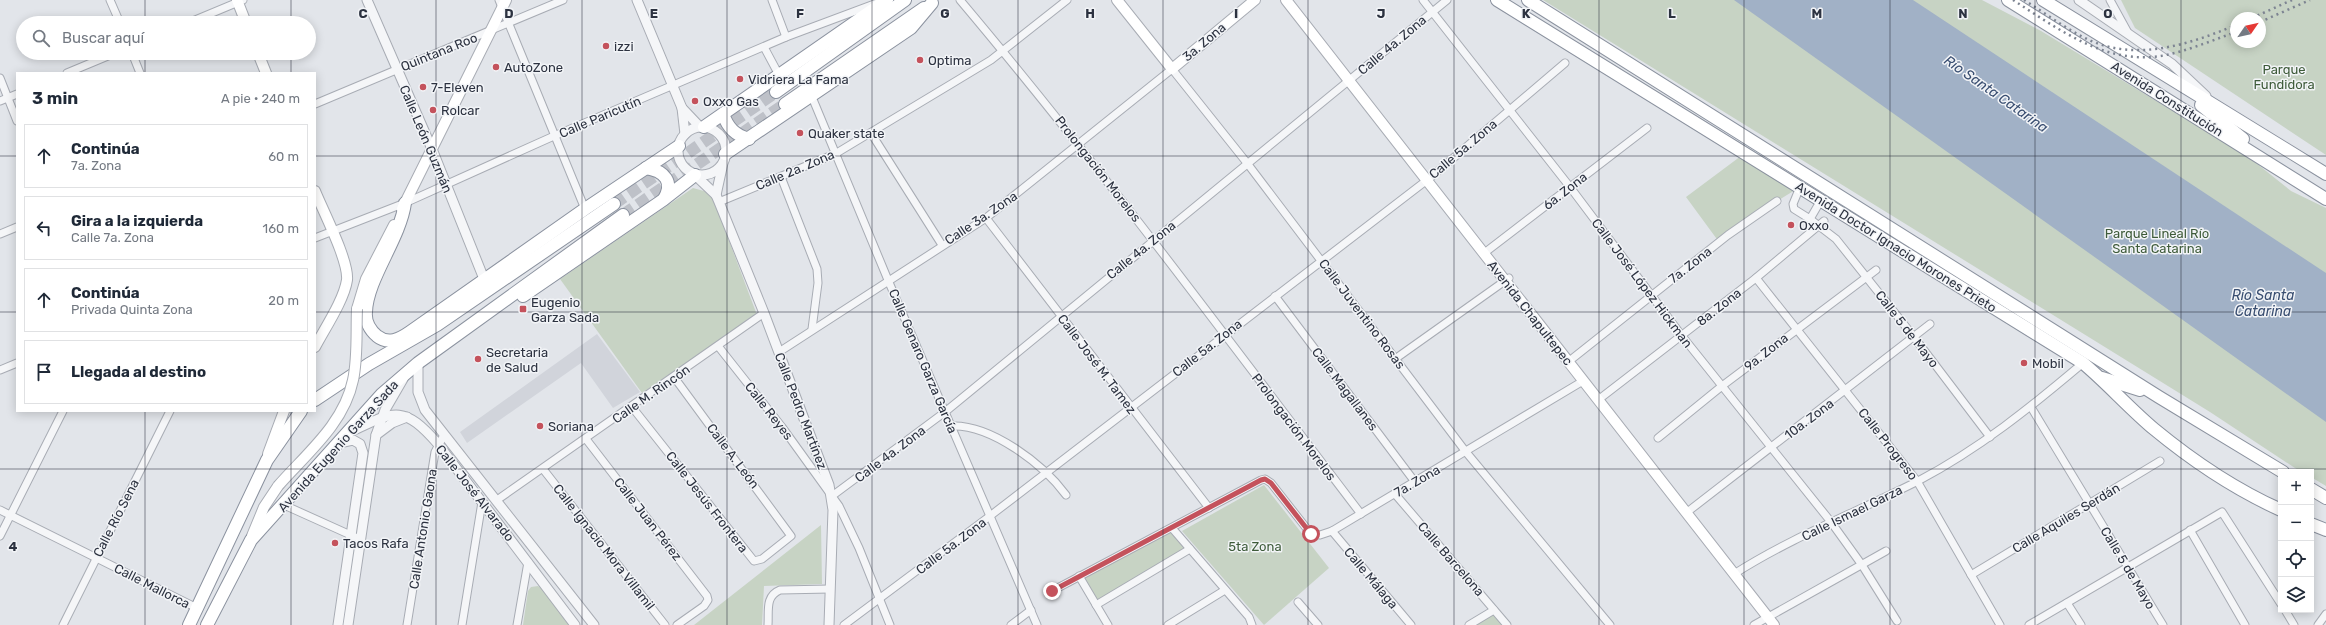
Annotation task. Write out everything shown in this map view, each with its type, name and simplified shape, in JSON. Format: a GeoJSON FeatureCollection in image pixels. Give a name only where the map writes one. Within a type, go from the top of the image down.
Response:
{"type":"FeatureCollection","features":[{"type":"Feature","properties":{"kind":"highway"},"geometry":{"type":"LineString","coordinates":[[702,127],[887,0]]}},
{"type":"Feature","properties":{"kind":"highway"},"geometry":{"type":"LineString","coordinates":[[776,92],[905,0]]}},
{"type":"Feature","properties":{"kind":"highway","name":"Avenida Doctor Ignacio Morones Prieto"},"geometry":{"type":"LineString","coordinates":[[1497,0],[2083,362],[2153,428],[2208,471],[2246,494],[2278,509]]}},
{"type":"Feature","properties":{"kind":"highway","name":"Avenida Doctor Ignacio Morones Prieto"},"geometry":{"type":"LineString","coordinates":[[1528,0],[2159,397],[2278,469]]}},
{"type":"Feature","properties":{"kind":"highway","name":"Avenida Constitución"},"geometry":{"type":"LineString","coordinates":[[2008,0],[2326,199]]}},
{"type":"Feature","properties":{"kind":"highway","name":"Avenida Constitución"},"geometry":{"type":"LineString","coordinates":[[2043,0],[2326,174]]}},
{"type":"Feature","properties":{"kind":"highway"},"geometry":{"type":"LineString","coordinates":[[725,157],[911,28],[934,1]]}},
{"type":"Feature","properties":{"kind":"highway"},"geometry":{"type":"LineString","coordinates":[[785,104],[934,1]]}},
{"type":"Feature","properties":{"kind":"highway"},"geometry":{"type":"LineString","coordinates":[[2158,72],[2290,177]]}},
{"type":"Feature","properties":{"kind":"highway"},"geometry":{"type":"LineString","coordinates":[[723,114],[733,132],[740,137],[749,139]]}},
{"type":"Feature","properties":{"kind":"highway"},"geometry":{"type":"LineString","coordinates":[[405,203],[399,226],[368,298],[366,321],[378,337],[389,341],[399,339],[419,326],[585,209],[679,146]]}},
{"type":"Feature","properties":{"kind":"highway"},"geometry":{"type":"LineString","coordinates":[[646,168],[657,170],[667,179],[669,189],[663,200]]}},
{"type":"Feature","properties":{"kind":"highway"},"geometry":{"type":"LineString","coordinates":[[489,311],[515,301],[663,200],[695,175]]}},
{"type":"Feature","properties":{"kind":"highway"},"geometry":{"type":"LineString","coordinates":[[316,399],[369,364],[460,310],[614,204]]}},
{"type":"Feature","properties":{"kind":"highway","name":"Avenida Eugenio Garza Sada"},"geometry":{"type":"LineString","coordinates":[[207,625],[251,540],[382,394],[413,367],[624,215]]}},
{"type":"Feature","properties":{"kind":"highway"},"geometry":{"type":"LineString","coordinates":[[460,310],[482,281]]}},
{"type":"Feature","properties":{"kind":"highway"},"geometry":{"type":"LineString","coordinates":[[419,326],[437,325]]}},
{"type":"Feature","properties":{"kind":"highway"},"geometry":{"type":"LineString","coordinates":[[2099,377],[2159,397]]}},
{"type":"Feature","properties":{"kind":"highway"},"geometry":{"type":"LineString","coordinates":[[188,625],[267,460],[300,412]]}},
{"type":"Feature","properties":{"kind":"highway"},"geometry":{"type":"LineString","coordinates":[[2314,491],[2326,498]]}},
{"type":"Feature","properties":{"kind":"highway"},"geometry":{"type":"LineString","coordinates":[[2314,524],[2326,530]]}},
{"type":"Feature","properties":{"kind":"highway"},"geometry":{"type":"LineString","coordinates":[[2314,525],[2326,536]]}},
{"type":"Feature","properties":{"kind":"main road","name":"Calle Juventino Rosas"},"geometry":{"type":"LineString","coordinates":[[1118,0],[1172,69]]}},
{"type":"Feature","properties":{"kind":"main road","name":"3a. Zona"},"geometry":{"type":"LineString","coordinates":[[1172,69],[1255,0]]}},
{"type":"Feature","properties":{"kind":"main road","name":"Avenida Chapultepec"},"geometry":{"type":"LineString","coordinates":[[1286,0],[1351,79],[1429,179],[1570,360],[1583,381],[1600,399],[1772,619],[1781,625]]}},
{"type":"Feature","properties":{"kind":"main road"},"geometry":{"type":"LineString","coordinates":[[1294,0],[1351,79]]}},
{"type":"Feature","properties":{"kind":"main road"},"geometry":{"type":"LineString","coordinates":[[240,1],[244,16]]}},
{"type":"Feature","properties":{"kind":"main road"},"geometry":{"type":"LineString","coordinates":[[251,540],[264,507],[278,486],[326,433],[344,407],[354,378],[357,309],[366,279],[490,32],[502,2]]}},
{"type":"Feature","properties":{"kind":"main road"},"geometry":{"type":"LineString","coordinates":[[261,60],[266,72]]}},
{"type":"Feature","properties":{"kind":"main road"},"geometry":{"type":"LineString","coordinates":[[316,193],[346,268],[347,280],[342,295],[316,345]]}},
{"type":"Feature","properties":{"kind":"main road"},"geometry":{"type":"LineString","coordinates":[[1570,360],[1600,399]]}},
{"type":"Feature","properties":{"kind":"main road"},"geometry":{"type":"LineString","coordinates":[[267,460],[284,412]]}},
{"type":"Feature","properties":{"kind":"street"},"geometry":{"type":"LineString","coordinates":[[110,0],[117,16]]}},
{"type":"Feature","properties":{"kind":"street","name":"Calle León Guzmán"},"geometry":{"type":"LineString","coordinates":[[367,0],[432,149],[482,281]]}},
{"type":"Feature","properties":{"kind":"street","name":"Quintana Roo"},"geometry":{"type":"LineString","coordinates":[[316,104],[396,69],[490,32],[563,0]]}},
{"type":"Feature","properties":{"kind":"street"},"geometry":{"type":"LineString","coordinates":[[637,0],[682,108],[685,134],[679,146],[678,153],[683,165],[695,175],[712,173],[718,169],[725,157]]}},
{"type":"Feature","properties":{"kind":"street"},"geometry":{"type":"LineString","coordinates":[[772,0],[786,37]]}},
{"type":"Feature","properties":{"kind":"street","name":"Calle Paricutín"},"geometry":{"type":"LineString","coordinates":[[316,238],[405,203],[554,136],[672,87],[786,37],[887,0]]}},
{"type":"Feature","properties":{"kind":"street","name":"Prolongación Morelos"},"geometry":{"type":"LineString","coordinates":[[960,0],[1079,144],[1154,240],[1224,335],[1361,514]]}},
{"type":"Feature","properties":{"kind":"street","name":"Calle 2a. Zona"},"geometry":{"type":"LineString","coordinates":[[717,198],[781,177],[835,154],[1003,52],[1067,0]]}},
{"type":"Feature","properties":{"kind":"street","name":"Calle José López Hickman"},"geometry":{"type":"LineString","coordinates":[[1422,0],[1570,188],[1682,336],[1831,522],[1862,565],[1897,621]]}},
{"type":"Feature","properties":{"kind":"street","name":"Calle 4a. Zona"},"geometry":{"type":"LineString","coordinates":[[832,496],[945,412],[1447,0]]}},
{"type":"Feature","properties":{"kind":"street"},"geometry":{"type":"LineString","coordinates":[[2079,0],[2172,64],[2217,108]]}},
{"type":"Feature","properties":{"kind":"street"},"geometry":{"type":"LineString","coordinates":[[2110,0],[2127,32]]}},
{"type":"Feature","properties":{"kind":"street"},"geometry":{"type":"LineString","coordinates":[[205,16],[240,1]]}},
{"type":"Feature","properties":{"kind":"street"},"geometry":{"type":"LineString","coordinates":[[502,2],[554,136],[585,209]]}},
{"type":"Feature","properties":{"kind":"street"},"geometry":{"type":"LineString","coordinates":[[764,47],[779,75]]}},
{"type":"Feature","properties":{"kind":"street"},"geometry":{"type":"LineString","coordinates":[[69,72],[98,60]]}},
{"type":"Feature","properties":{"kind":"street"},"geometry":{"type":"LineString","coordinates":[[135,60],[140,72]]}},
{"type":"Feature","properties":{"kind":"street","name":"Calle 5a. Zona"},"geometry":{"type":"LineString","coordinates":[[844,625],[1047,473],[1321,260],[1429,179],[1565,63]]}},
{"type":"Feature","properties":{"kind":"street","name":"Calle 3a. Zona"},"geometry":{"type":"LineString","coordinates":[[779,352],[812,329],[986,218],[1172,69]]}},
{"type":"Feature","properties":{"kind":"street","name":"Calle Juventino Rosas"},"geometry":{"type":"LineString","coordinates":[[1172,69],[1247,163],[1466,452],[1609,625]]}},
{"type":"Feature","properties":{"kind":"street"},"geometry":{"type":"LineString","coordinates":[[0,78],[16,118]]}},
{"type":"Feature","properties":{"kind":"street"},"geometry":{"type":"LineString","coordinates":[[0,101],[16,94]]}},
{"type":"Feature","properties":{"kind":"street","name":"Calle Genaro Garza García"},"geometry":{"type":"LineString","coordinates":[[812,96],[888,280],[1038,625]]}},
{"type":"Feature","properties":{"kind":"street"},"geometry":{"type":"LineString","coordinates":[[682,108],[702,127],[719,135],[725,148],[725,157],[717,198]]}},
{"type":"Feature","properties":{"kind":"street"},"geometry":{"type":"LineString","coordinates":[[685,134],[702,127]]}},
{"type":"Feature","properties":{"kind":"street","name":"6a. Zona"},"geometry":{"type":"LineString","coordinates":[[1485,252],[1647,128]]}},
{"type":"Feature","properties":{"kind":"street"},"geometry":{"type":"LineString","coordinates":[[871,133],[942,245]]}},
{"type":"Feature","properties":{"kind":"street","name":"Calle Pedro Martínez"},"geometry":{"type":"LineString","coordinates":[[695,175],[717,198],[764,313],[832,496],[848,523],[890,625]]}},
{"type":"Feature","properties":{"kind":"street"},"geometry":{"type":"LineString","coordinates":[[781,177],[817,269],[818,283],[812,329]]}},
{"type":"Feature","properties":{"kind":"street","name":"Calle 5 de Mayo"},"geometry":{"type":"LineString","coordinates":[[1800,187],[1793,206],[1810,219],[1822,223],[1836,239],[1914,337],[1990,437]]}},
{"type":"Feature","properties":{"kind":"street"},"geometry":{"type":"LineString","coordinates":[[1810,219],[1821,200]]}},
{"type":"Feature","properties":{"kind":"street","name":"7a. Zona"},"geometry":{"type":"LineString","coordinates":[[1570,360],[1728,235],[1777,201]]}},
{"type":"Feature","properties":{"kind":"street","name":"Calle José M. Tamez"},"geometry":{"type":"LineString","coordinates":[[986,218],[1130,408],[1209,508]]}},
{"type":"Feature","properties":{"kind":"street","name":"8a. Zona"},"geometry":{"type":"LineString","coordinates":[[1600,399],[1756,278],[1822,223]]}},
{"type":"Feature","properties":{"kind":"street"},"geometry":{"type":"LineString","coordinates":[[0,234],[16,227]]}},
{"type":"Feature","properties":{"kind":"street","name":"9a. Zona"},"geometry":{"type":"LineString","coordinates":[[1658,438],[1797,328],[1876,270]]}},
{"type":"Feature","properties":{"kind":"street","name":"Calle Progreso"},"geometry":{"type":"LineString","coordinates":[[1756,278],[1917,481],[2000,625]]}},
{"type":"Feature","properties":{"kind":"street"},"geometry":{"type":"LineString","coordinates":[[1395,359],[1507,280]]}},
{"type":"Feature","properties":{"kind":"street","name":"Calle Magallanes"},"geometry":{"type":"LineString","coordinates":[[1275,296],[1415,482]]}},
{"type":"Feature","properties":{"kind":"street","name":"Calle M. Rincón"},"geometry":{"type":"LineString","coordinates":[[497,500],[632,407],[764,313]]}},
{"type":"Feature","properties":{"kind":"street","name":"10a. Zona"},"geometry":{"type":"LineString","coordinates":[[1689,512],[1930,324]]}},
{"type":"Feature","properties":{"kind":"street","name":"Calle Reyes"},"geometry":{"type":"LineString","coordinates":[[718,346],[782,427],[832,496]]}},
{"type":"Feature","properties":{"kind":"street","name":"Calle Ismael Garza"},"geometry":{"type":"LineString","coordinates":[[1736,573],[1831,522],[1917,481],[1990,437],[2031,407],[2083,362]]}},
{"type":"Feature","properties":{"kind":"street"},"geometry":{"type":"LineString","coordinates":[[0,370],[16,363]]}},
{"type":"Feature","properties":{"kind":"street"},"geometry":{"type":"LineString","coordinates":[[348,625],[376,436],[381,418],[413,367]]}},
{"type":"Feature","properties":{"kind":"street","name":"Calle José Alvarado"},"geometry":{"type":"LineString","coordinates":[[413,367],[420,400],[444,435],[497,500],[594,625]]}},
{"type":"Feature","properties":{"kind":"street","name":"Calle A. León"},"geometry":{"type":"LineString","coordinates":[[674,377],[792,536]]}},
{"type":"Feature","properties":{"kind":"street","name":"7a. Zona"},"geometry":{"type":"LineString","coordinates":[[1209,508],[1265,479],[1271,483],[1308,531],[1320,535],[1332,531],[1583,381]]}},
{"type":"Feature","properties":{"kind":"street","name":"Calle Jesús Frontera"},"geometry":{"type":"LineString","coordinates":[[632,407],[754,561],[762,559],[792,536]]}},
{"type":"Feature","properties":{"kind":"street","name":"Calle 5 de Mayo"},"geometry":{"type":"LineString","coordinates":[[2031,407],[2163,625]]}},
{"type":"Feature","properties":{"kind":"street"},"geometry":{"type":"LineString","coordinates":[[0,536],[62,412]]}},
{"type":"Feature","properties":{"kind":"street","name":"Calle Río Sena"},"geometry":{"type":"LineString","coordinates":[[63,625],[169,412]]}},
{"type":"Feature","properties":{"kind":"street"},"geometry":{"type":"LineString","coordinates":[[348,433],[381,418],[394,414],[409,416]]}},
{"type":"Feature","properties":{"kind":"street"},"geometry":{"type":"LineString","coordinates":[[376,436],[392,423],[409,416]]}},
{"type":"Feature","properties":{"kind":"street","name":"Calle José Alvarado"},"geometry":{"type":"LineString","coordinates":[[409,416],[422,426],[438,444],[575,625]]}},
{"type":"Feature","properties":{"kind":"street"},"geometry":{"type":"LineString","coordinates":[[951,426],[977,428],[1017,451],[1047,473],[1066,495]]}},
{"type":"Feature","properties":{"kind":"street","name":"Calle Antonio Gaona"},"geometry":{"type":"LineString","coordinates":[[407,625],[438,444],[444,435]]}},
{"type":"Feature","properties":{"kind":"street","name":"Calle Juan Pérez"},"geometry":{"type":"LineString","coordinates":[[586,439],[705,592],[708,600],[704,606],[677,625]]}},
{"type":"Feature","properties":{"kind":"street"},"geometry":{"type":"LineString","coordinates":[[338,625],[363,450],[360,444],[353,440],[339,443]]}},
{"type":"Feature","properties":{"kind":"street","name":"Calle Aquiles Serdán"},"geometry":{"type":"LineString","coordinates":[[1971,575],[2160,461]]}},
{"type":"Feature","properties":{"kind":"street","name":"Calle Ignacio Mora Villamil"},"geometry":{"type":"LineString","coordinates":[[543,469],[665,625]]}},
{"type":"Feature","properties":{"kind":"street","name":"Calle Barcelona"},"geometry":{"type":"LineString","coordinates":[[1395,494],[1507,625]]}},
{"type":"Feature","properties":{"kind":"street"},"geometry":{"type":"LineString","coordinates":[[829,625],[832,496]]}},
{"type":"Feature","properties":{"kind":"street"},"geometry":{"type":"LineString","coordinates":[[462,625],[482,502]]}},
{"type":"Feature","properties":{"kind":"street"},"geometry":{"type":"LineString","coordinates":[[284,505],[361,540]]}},
{"type":"Feature","properties":{"kind":"street"},"geometry":{"type":"LineString","coordinates":[[1052,591],[1209,508]]}},
{"type":"Feature","properties":{"kind":"street","name":"Calle Mallorca"},"geometry":{"type":"LineString","coordinates":[[0,510],[197,608]]}},
{"type":"Feature","properties":{"kind":"street"},"geometry":{"type":"LineString","coordinates":[[2029,625],[2127,566],[2222,512],[2278,599]]}},
{"type":"Feature","properties":{"kind":"street"},"geometry":{"type":"LineString","coordinates":[[1172,528],[1249,617],[1252,625]]}},
{"type":"Feature","properties":{"kind":"street"},"geometry":{"type":"LineString","coordinates":[[509,537],[520,530]]}},
{"type":"Feature","properties":{"kind":"street"},"geometry":{"type":"LineString","coordinates":[[2190,530],[2245,625]]}},
{"type":"Feature","properties":{"kind":"street","name":"Calle Málaga"},"geometry":{"type":"LineString","coordinates":[[1332,531],[1411,625]]}},
{"type":"Feature","properties":{"kind":"street"},"geometry":{"type":"LineString","coordinates":[[1096,605],[1190,549]]}},
{"type":"Feature","properties":{"kind":"street"},"geometry":{"type":"LineString","coordinates":[[1754,625],[1772,619],[1886,551]]}},
{"type":"Feature","properties":{"kind":"street"},"geometry":{"type":"LineString","coordinates":[[517,625],[528,562]]}},
{"type":"Feature","properties":{"kind":"street"},"geometry":{"type":"LineString","coordinates":[[1080,576],[1108,625]]}},
{"type":"Feature","properties":{"kind":"street"},"geometry":{"type":"LineString","coordinates":[[768,625],[771,596],[780,590],[830,589]]}},
{"type":"Feature","properties":{"kind":"street"},"geometry":{"type":"LineString","coordinates":[[1168,625],[1225,590]]}},
{"type":"Feature","properties":{"kind":"street"},"geometry":{"type":"LineString","coordinates":[[1298,602],[1318,625]]}},
{"type":"Feature","properties":{"kind":"street"},"geometry":{"type":"LineString","coordinates":[[2067,603],[2080,625]]}},
{"type":"Feature","properties":{"kind":"street"},"geometry":{"type":"LineString","coordinates":[[1011,625],[1031,610]]}},
{"type":"Feature","properties":{"kind":"street"},"geometry":{"type":"LineString","coordinates":[[1469,625],[1494,610]]}},
{"type":"Feature","properties":{"kind":"street"},"geometry":{"type":"LineString","coordinates":[[2286,613],[2294,625]]}},
{"type":"Feature","properties":{"kind":"street"},"geometry":{"type":"LineString","coordinates":[[2318,625],[2326,614]]}},
{"type":"Feature","properties":{"kind":"shaded area"},"geometry":{"type":"Polygon","coordinates":[[[597,334],[640,392],[613,408],[581,363],[467,443],[460,432],[597,334]]]}},
{"type":"Feature","properties":{"kind":"green space","name":"Parque Lineal Río Santa Catarina"},"geometry":{"type":"Polygon","coordinates":[[[1543,0],[1982,0],[2041,31],[2219,139],[2256,163],[2291,191],[2326,208],[2326,486],[2314,479],[2314,469],[2297,469],[2210,412],[1543,0]]]}},
{"type":"Feature","properties":{"kind":"green space","name":"Parque Fundidora"},"geometry":{"type":"Polygon","coordinates":[[[2121,0],[2326,0],[2326,155],[2135,28],[2121,0]]]}},
{"type":"Feature","properties":{"kind":"green space"},"geometry":{"type":"Polygon","coordinates":[[[1745,153],[1800,187],[1777,201],[1719,242],[1686,197],[1745,153]]]}},
{"type":"Feature","properties":{"kind":"green space"},"geometry":{"type":"Polygon","coordinates":[[[693,188],[711,193],[757,315],[642,393],[560,279],[693,188]]]}},
{"type":"Feature","properties":{"kind":"green space","name":"5ta Zona"},"geometry":{"type":"Polygon","coordinates":[[[1264,485],[1329,568],[1264,625],[1182,531],[1264,485]]]}},
{"type":"Feature","properties":{"kind":"green space"},"geometry":{"type":"Polygon","coordinates":[[[821,525],[822,584],[764,586],[762,625],[694,625],[821,525]]]}},
{"type":"Feature","properties":{"kind":"green space"},"geometry":{"type":"Polygon","coordinates":[[[1172,528],[1190,549],[1096,605],[1079,576],[1172,528]]]}},
{"type":"Feature","properties":{"kind":"green space"},"geometry":{"type":"Polygon","coordinates":[[[538,586],[545,591],[570,625],[523,625],[528,591],[531,587],[538,586]]]}},
{"type":"Feature","properties":{"kind":"green space"},"geometry":{"type":"Polygon","coordinates":[[[1494,610],[1507,625],[1469,625],[1494,610]]]}},
{"type":"Feature","properties":{"kind":"water","name":"Río Santa Catarina"},"geometry":{"type":"Polygon","coordinates":[[[1734,0],[1913,0],[2326,273],[2326,422],[1734,0]]]}},
{"type":"Feature","properties":{"kind":"tunnel"},"geometry":{"type":"LineString","coordinates":[[614,204],[776,92]]}},
{"type":"Feature","properties":{"kind":"tunnel"},"geometry":{"type":"LineString","coordinates":[[623,215],[785,104]]}},
{"type":"Feature","properties":{"kind":"railway"},"geometry":{"type":"LineString","coordinates":[[2013,0],[2067,34],[2104,51],[2124,56],[2145,57],[2166,55],[2193,48],[2230,34]]}},
{"type":"Feature","properties":{"kind":"railway"},"geometry":{"type":"LineString","coordinates":[[2024,0],[2080,36],[2107,46],[2126,50],[2163,48],[2182,44],[2230,27]]}},
{"type":"Feature","properties":{"kind":"railway"},"geometry":{"type":"LineString","coordinates":[[2265,12],[2292,0]]}},
{"type":"Feature","properties":{"kind":"railway"},"geometry":{"type":"LineString","coordinates":[[2266,19],[2310,0]]}},
{"type":"Feature","properties":{"kind":"place","name":"izzi"},"geometry":{"type":"Point","coordinates":[606,46]}},
{"type":"Feature","properties":{"kind":"place","name":"Optima"},"geometry":{"type":"Point","coordinates":[920,60]}},
{"type":"Feature","properties":{"kind":"place","name":"AutoZone"},"geometry":{"type":"Point","coordinates":[496,67]}},
{"type":"Feature","properties":{"kind":"place","name":"Vidriera La Fama"},"geometry":{"type":"Point","coordinates":[740,79]}},
{"type":"Feature","properties":{"kind":"place","name":"7-Eleven"},"geometry":{"type":"Point","coordinates":[423,87]}},
{"type":"Feature","properties":{"kind":"place","name":"Oxxo Gas"},"geometry":{"type":"Point","coordinates":[695,101]}},
{"type":"Feature","properties":{"kind":"place","name":"Rolcar"},"geometry":{"type":"Point","coordinates":[433,110]}},
{"type":"Feature","properties":{"kind":"place","name":"Quaker state"},"geometry":{"type":"Point","coordinates":[800,133]}},
{"type":"Feature","properties":{"kind":"place","name":"Oxxo"},"geometry":{"type":"Point","coordinates":[1791,225]}},
{"type":"Feature","properties":{"kind":"place","name":"Eugenio Garza Sada"},"geometry":{"type":"Point","coordinates":[523,309]}},
{"type":"Feature","properties":{"kind":"place","name":"Secretaria de Salud"},"geometry":{"type":"Point","coordinates":[478,359]}},
{"type":"Feature","properties":{"kind":"place","name":"Mobil"},"geometry":{"type":"Point","coordinates":[2024,363]}},
{"type":"Feature","properties":{"kind":"place","name":"Soriana"},"geometry":{"type":"Point","coordinates":[540,426]}},
{"type":"Feature","properties":{"kind":"place","name":"Tacos Rafa"},"geometry":{"type":"Point","coordinates":[335,543]}},
{"type":"Feature","properties":{"kind":"route"},"geometry":{"type":"LineString","coordinates":[[1052,591],[1265,479],[1271,483],[1311,534]]}}]}
